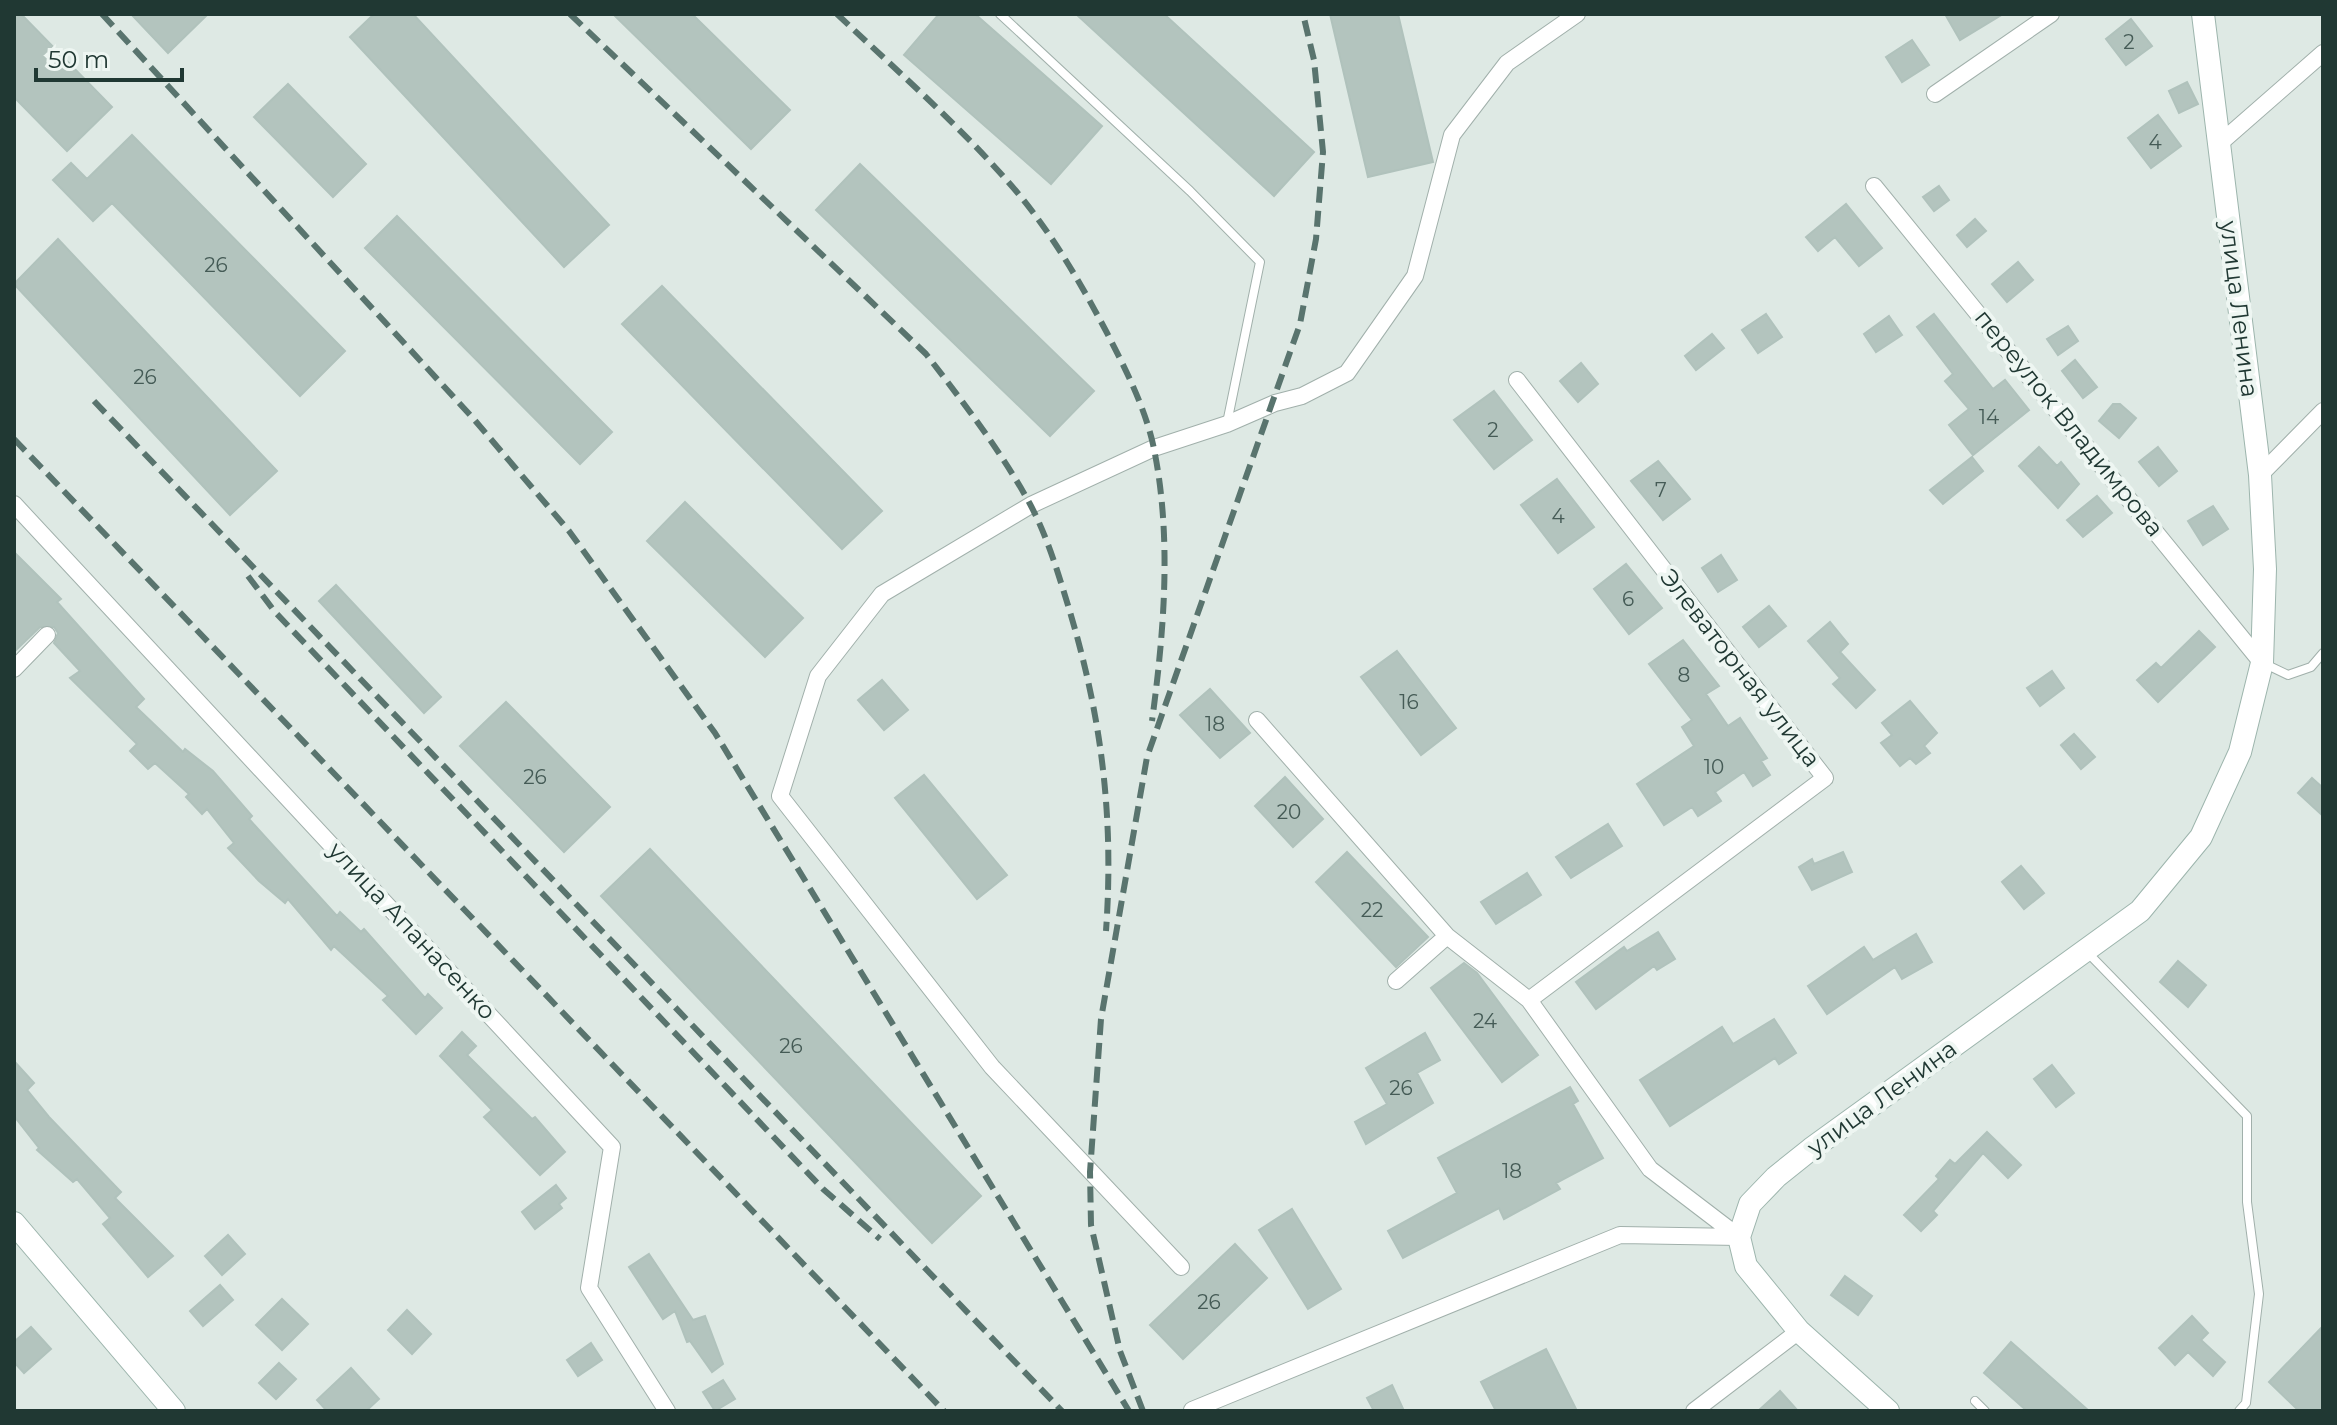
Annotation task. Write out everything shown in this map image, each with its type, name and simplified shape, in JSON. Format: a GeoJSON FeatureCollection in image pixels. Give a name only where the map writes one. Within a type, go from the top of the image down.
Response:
{"type":"FeatureCollection","features":[{"type":"Feature","properties":{"kind":"main road","name":"улица Ленина"},"geometry":{"type":"LineString","coordinates":[[1739,1237],[1750,1204],[1776,1177],[2140,911],[2201,837],[2240,752],[2262,663],[2265,569],[2260,475],[2203,14]]}},
{"type":"Feature","properties":{"kind":"main road"},"geometry":{"type":"LineString","coordinates":[[14,1223],[174,1411]]}},
{"type":"Feature","properties":{"kind":"main road"},"geometry":{"type":"LineString","coordinates":[[1739,1237],[1746,1266],[1799,1331],[1888,1411]]}},
{"type":"Feature","properties":{"kind":"street"},"geometry":{"type":"LineString","coordinates":[[1181,1267],[992,1067],[780,796],[818,676],[882,594],[1031,505],[1154,448],[1302,396],[1347,373],[1415,276],[1452,135],[1507,63],[1577,14]]}},
{"type":"Feature","properties":{"kind":"street"},"geometry":{"type":"LineString","coordinates":[[1935,94],[2051,14]]}},
{"type":"Feature","properties":{"kind":"street"},"geometry":{"type":"LineString","coordinates":[[2219,144],[2323,53]]}},
{"type":"Feature","properties":{"kind":"street","name":"переулок Владимрова"},"geometry":{"type":"LineString","coordinates":[[1874,186],[2262,663]]}},
{"type":"Feature","properties":{"kind":"street","name":"Элеваторная улица"},"geometry":{"type":"LineString","coordinates":[[1517,380],[1825,778],[1529,1000]]}},
{"type":"Feature","properties":{"kind":"street"},"geometry":{"type":"LineString","coordinates":[[2260,475],[2323,411]]}},
{"type":"Feature","properties":{"kind":"street","name":"улица Апанасенко"},"geometry":{"type":"LineString","coordinates":[[14,504],[612,1147],[589,1288],[667,1411]]}},
{"type":"Feature","properties":{"kind":"street"},"geometry":{"type":"LineString","coordinates":[[14,669],[47,635]]}},
{"type":"Feature","properties":{"kind":"street"},"geometry":{"type":"LineString","coordinates":[[1257,720],[1447,936],[1529,1000],[1650,1169],[1739,1237]]}},
{"type":"Feature","properties":{"kind":"street"},"geometry":{"type":"LineString","coordinates":[[1396,981],[1447,936]]}},
{"type":"Feature","properties":{"kind":"street"},"geometry":{"type":"LineString","coordinates":[[1192,1410],[1620,1235],[1739,1237]]}},
{"type":"Feature","properties":{"kind":"street"},"geometry":{"type":"LineString","coordinates":[[1694,1411],[1799,1331]]}},
{"type":"Feature","properties":{"kind":"lane"},"geometry":{"type":"LineString","coordinates":[[1000,14],[1190,191],[1260,262],[1227,424]]}},
{"type":"Feature","properties":{"kind":"lane"},"geometry":{"type":"LineString","coordinates":[[2262,663],[2288,675],[2311,667],[2323,653]]}},
{"type":"Feature","properties":{"kind":"lane"},"geometry":{"type":"LineString","coordinates":[[2085,951],[2247,1116],[2247,1202],[2259,1294],[2246,1403],[2239,1411]]}},
{"type":"Feature","properties":{"kind":"lane"},"geometry":{"type":"LineString","coordinates":[[1975,1401],[1985,1411]]}},
{"type":"Feature","properties":{"kind":"building"},"geometry":{"type":"Polygon","coordinates":[[[14,14],[21,14],[112,107],[67,151],[14,97],[14,14]]]}},
{"type":"Feature","properties":{"kind":"building"},"geometry":{"type":"Polygon","coordinates":[[[131,14],[208,14],[168,53],[131,14]]]}},
{"type":"Feature","properties":{"kind":"building"},"geometry":{"type":"Polygon","coordinates":[[[374,14],[413,14],[609,225],[564,267],[350,37],[374,14]]]}},
{"type":"Feature","properties":{"kind":"building"},"geometry":{"type":"Polygon","coordinates":[[[613,14],[692,14],[790,110],[751,149],[613,14]]]}},
{"type":"Feature","properties":{"kind":"building"},"geometry":{"type":"Polygon","coordinates":[[[939,14],[975,14],[1102,126],[1051,184],[904,55],[939,14]]]}},
{"type":"Feature","properties":{"kind":"building"},"geometry":{"type":"Polygon","coordinates":[[[1076,14],[1164,14],[1314,152],[1274,196],[1076,14]]]}},
{"type":"Feature","properties":{"kind":"building"},"geometry":{"type":"Polygon","coordinates":[[[1330,14],[1398,14],[1433,162],[1368,177],[1330,14]]]}},
{"type":"Feature","properties":{"kind":"building"},"geometry":{"type":"Polygon","coordinates":[[[1945,14],[2003,14],[1960,40],[1945,14]]]}},
{"type":"Feature","properties":{"kind":"building"},"geometry":{"type":"Polygon","coordinates":[[[2131,19],[2152,46],[2126,65],[2106,39],[2131,19]]]}},
{"type":"Feature","properties":{"kind":"building"},"geometry":{"type":"Polygon","coordinates":[[[1912,40],[1929,65],[1902,82],[1886,57],[1912,40]]]}},
{"type":"Feature","properties":{"kind":"building"},"geometry":{"type":"Polygon","coordinates":[[[2187,82],[2198,104],[2179,113],[2169,91],[2187,82]]]}},
{"type":"Feature","properties":{"kind":"building"},"geometry":{"type":"Polygon","coordinates":[[[288,84],[366,164],[333,197],[254,117],[288,84]]]}},
{"type":"Feature","properties":{"kind":"building"},"geometry":{"type":"Polygon","coordinates":[[[2158,115],[2181,146],[2151,168],[2128,138],[2158,115]]]}},
{"type":"Feature","properties":{"kind":"building"},"geometry":{"type":"Polygon","coordinates":[[[132,135],[345,351],[300,396],[112,203],[93,221],[53,180],[71,163],[87,179],[132,135]]]}},
{"type":"Feature","properties":{"kind":"building"},"geometry":{"type":"Polygon","coordinates":[[[860,164],[1094,391],[1050,436],[816,210],[860,164]]]}},
{"type":"Feature","properties":{"kind":"building"},"geometry":{"type":"Polygon","coordinates":[[[1939,186],[1949,200],[1934,211],[1923,197],[1939,186]]]}},
{"type":"Feature","properties":{"kind":"building"},"geometry":{"type":"Polygon","coordinates":[[[1846,204],[1882,248],[1859,266],[1835,237],[1818,251],[1806,237],[1846,204]]]}},
{"type":"Feature","properties":{"kind":"building"},"geometry":{"type":"Polygon","coordinates":[[[397,216],[612,432],[580,464],[365,248],[397,216]]]}},
{"type":"Feature","properties":{"kind":"building"},"geometry":{"type":"Polygon","coordinates":[[[1975,219],[1986,231],[1967,247],[1957,235],[1975,219]]]}},
{"type":"Feature","properties":{"kind":"building"},"geometry":{"type":"Polygon","coordinates":[[[58,239],[277,471],[230,515],[14,284],[58,239]]]}},
{"type":"Feature","properties":{"kind":"building"},"geometry":{"type":"Polygon","coordinates":[[[2018,262],[2033,280],[2007,302],[1992,284],[2018,262]]]}},
{"type":"Feature","properties":{"kind":"building"},"geometry":{"type":"Polygon","coordinates":[[[662,286],[882,511],[842,549],[622,324],[662,286]]]}},
{"type":"Feature","properties":{"kind":"building"},"geometry":{"type":"Polygon","coordinates":[[[1766,314],[1782,337],[1758,353],[1742,330],[1766,314]]]}},
{"type":"Feature","properties":{"kind":"building"},"geometry":{"type":"Polygon","coordinates":[[[1934,314],[1993,389],[2005,380],[2029,410],[1973,455],[1949,425],[1969,409],[1945,381],[1953,374],[1917,327],[1934,314]]]}},
{"type":"Feature","properties":{"kind":"building"},"geometry":{"type":"Polygon","coordinates":[[[1889,316],[1902,335],[1876,352],[1864,334],[1889,316]]]}},
{"type":"Feature","properties":{"kind":"building"},"geometry":{"type":"Polygon","coordinates":[[[2068,326],[2078,341],[2058,355],[2047,339],[2068,326]]]}},
{"type":"Feature","properties":{"kind":"building"},"geometry":{"type":"Polygon","coordinates":[[[1712,334],[1724,348],[1696,370],[1685,356],[1712,334]]]}},
{"type":"Feature","properties":{"kind":"building"},"geometry":{"type":"Polygon","coordinates":[[[2075,360],[2097,387],[2083,398],[2062,371],[2075,360]]]}},
{"type":"Feature","properties":{"kind":"building"},"geometry":{"type":"Polygon","coordinates":[[[1581,363],[1598,384],[1578,402],[1560,381],[1581,363]]]}},
{"type":"Feature","properties":{"kind":"building"},"geometry":{"type":"Polygon","coordinates":[[[1494,391],[1532,440],[1494,469],[1454,420],[1494,391]]]}},
{"type":"Feature","properties":{"kind":"building"},"geometry":{"type":"Polygon","coordinates":[[[2113,404],[2120,404],[2136,418],[2119,438],[2099,421],[2113,404]]]}},
{"type":"Feature","properties":{"kind":"building"},"geometry":{"type":"Polygon","coordinates":[[[2039,447],[2057,466],[2061,462],[2079,484],[2058,508],[2019,466],[2039,447]]]}},
{"type":"Feature","properties":{"kind":"building"},"geometry":{"type":"Polygon","coordinates":[[[2158,447],[2177,471],[2159,486],[2139,462],[2158,447]]]}},
{"type":"Feature","properties":{"kind":"building"},"geometry":{"type":"Polygon","coordinates":[[[1972,457],[1983,471],[1943,504],[1930,490],[1972,457]]]}},
{"type":"Feature","properties":{"kind":"building"},"geometry":{"type":"Polygon","coordinates":[[[1658,461],[1690,499],[1663,520],[1631,481],[1658,461]]]}},
{"type":"Feature","properties":{"kind":"building"},"geometry":{"type":"Polygon","coordinates":[[[1557,479],[1594,527],[1558,553],[1521,505],[1557,479]]]}},
{"type":"Feature","properties":{"kind":"building"},"geometry":{"type":"Polygon","coordinates":[[[2097,496],[2112,513],[2083,537],[2067,520],[2097,496]]]}},
{"type":"Feature","properties":{"kind":"building"},"geometry":{"type":"Polygon","coordinates":[[[685,502],[803,618],[765,657],[647,541],[685,502]]]}},
{"type":"Feature","properties":{"kind":"building"},"geometry":{"type":"Polygon","coordinates":[[[2213,506],[2228,529],[2203,545],[2188,521],[2213,506]]]}},
{"type":"Feature","properties":{"kind":"building"},"geometry":{"type":"Polygon","coordinates":[[[14,552],[61,599],[57,602],[144,699],[136,707],[183,752],[185,749],[213,771],[252,816],[249,819],[337,916],[340,912],[361,932],[364,929],[425,998],[428,994],[442,1008],[416,1034],[383,1000],[388,996],[334,946],[331,950],[288,899],[285,903],[259,881],[228,848],[234,843],[207,809],[202,814],[186,797],[189,794],[155,763],[148,769],[130,751],[137,744],[70,678],[80,671],[54,643],[58,633],[54,627],[40,627],[14,652],[14,552]]]}},
{"type":"Feature","properties":{"kind":"building"},"geometry":{"type":"Polygon","coordinates":[[[1721,555],[1737,580],[1718,592],[1702,568],[1721,555]]]}},
{"type":"Feature","properties":{"kind":"building"},"geometry":{"type":"Polygon","coordinates":[[[1626,564],[1662,608],[1629,634],[1594,589],[1626,564]]]}},
{"type":"Feature","properties":{"kind":"building"},"geometry":{"type":"Polygon","coordinates":[[[336,585],[441,697],[424,713],[319,601],[336,585]]]}},
{"type":"Feature","properties":{"kind":"building"},"geometry":{"type":"Polygon","coordinates":[[[1769,606],[1786,626],[1759,647],[1743,627],[1769,606]]]}},
{"type":"Feature","properties":{"kind":"building"},"geometry":{"type":"Polygon","coordinates":[[[1830,622],[1848,644],[1840,652],[1875,690],[1856,708],[1833,684],[1840,678],[1808,641],[1830,622]]]}},
{"type":"Feature","properties":{"kind":"building"},"geometry":{"type":"Polygon","coordinates":[[[2199,631],[2215,647],[2158,702],[2137,680],[2156,663],[2161,668],[2199,631]]]}},
{"type":"Feature","properties":{"kind":"building"},"geometry":{"type":"Polygon","coordinates":[[[1683,640],[1719,686],[1706,694],[1728,726],[1740,718],[1767,758],[1761,761],[1770,775],[1753,786],[1744,772],[1715,792],[1721,801],[1698,816],[1692,807],[1664,825],[1637,784],[1694,746],[1682,727],[1692,720],[1649,664],[1683,640]]]}},
{"type":"Feature","properties":{"kind":"building"},"geometry":{"type":"Polygon","coordinates":[[[1397,651],[1456,728],[1421,755],[1361,677],[1397,651]]]}},
{"type":"Feature","properties":{"kind":"building"},"geometry":{"type":"Polygon","coordinates":[[[2052,671],[2064,688],[2040,706],[2027,688],[2052,671]]]}},
{"type":"Feature","properties":{"kind":"building"},"geometry":{"type":"Polygon","coordinates":[[[882,680],[908,710],[884,730],[858,700],[882,680]]]}},
{"type":"Feature","properties":{"kind":"building"},"geometry":{"type":"Polygon","coordinates":[[[1210,689],[1250,733],[1220,758],[1180,715],[1210,689]]]}},
{"type":"Feature","properties":{"kind":"building"},"geometry":{"type":"Polygon","coordinates":[[[1910,701],[1937,733],[1924,746],[1930,753],[1916,764],[1910,758],[1900,766],[1881,743],[1892,735],[1882,723],[1910,701]]]}},
{"type":"Feature","properties":{"kind":"building"},"geometry":{"type":"Polygon","coordinates":[[[506,702],[610,807],[564,852],[460,746],[506,702]]]}},
{"type":"Feature","properties":{"kind":"building"},"geometry":{"type":"Polygon","coordinates":[[[2074,734],[2095,757],[2081,769],[2061,745],[2074,734]]]}},
{"type":"Feature","properties":{"kind":"building"},"geometry":{"type":"Polygon","coordinates":[[[924,775],[1007,875],[977,899],[895,798],[924,775]]]}},
{"type":"Feature","properties":{"kind":"building"},"geometry":{"type":"Polygon","coordinates":[[[1285,777],[1323,819],[1293,847],[1255,806],[1285,777]]]}},
{"type":"Feature","properties":{"kind":"building"},"geometry":{"type":"Polygon","coordinates":[[[2312,778],[2323,788],[2323,816],[2298,793],[2312,778]]]}},
{"type":"Feature","properties":{"kind":"building"},"geometry":{"type":"Polygon","coordinates":[[[1608,824],[1622,846],[1571,878],[1556,857],[1608,824]]]}},
{"type":"Feature","properties":{"kind":"building"},"geometry":{"type":"Polygon","coordinates":[[[650,849],[981,1196],[932,1243],[601,896],[650,849]]]}},
{"type":"Feature","properties":{"kind":"building"},"geometry":{"type":"Polygon","coordinates":[[[1347,852],[1428,937],[1396,967],[1316,882],[1347,852]]]}},
{"type":"Feature","properties":{"kind":"building"},"geometry":{"type":"Polygon","coordinates":[[[1843,852],[1852,872],[1812,890],[1799,867],[1812,859],[1814,864],[1843,852]]]}},
{"type":"Feature","properties":{"kind":"building"},"geometry":{"type":"Polygon","coordinates":[[[2021,866],[2044,893],[2024,909],[2002,882],[2021,866]]]}},
{"type":"Feature","properties":{"kind":"building"},"geometry":{"type":"Polygon","coordinates":[[[1527,873],[1541,895],[1496,924],[1481,902],[1527,873]]]}},
{"type":"Feature","properties":{"kind":"building"},"geometry":{"type":"Polygon","coordinates":[[[1658,932],[1675,959],[1657,970],[1654,966],[1596,1009],[1576,982],[1624,947],[1627,951],[1658,932]]]}},
{"type":"Feature","properties":{"kind":"building"},"geometry":{"type":"Polygon","coordinates":[[[1916,934],[1932,962],[1902,979],[1895,967],[1827,1014],[1808,986],[1864,947],[1873,960],[1916,934]]]}},
{"type":"Feature","properties":{"kind":"building"},"geometry":{"type":"Polygon","coordinates":[[[2178,961],[2206,985],[2188,1007],[2160,982],[2178,961]]]}},
{"type":"Feature","properties":{"kind":"building"},"geometry":{"type":"Polygon","coordinates":[[[1464,963],[1477,973],[1538,1055],[1502,1082],[1431,988],[1464,963]]]}},
{"type":"Feature","properties":{"kind":"building"},"geometry":{"type":"Polygon","coordinates":[[[1774,1019],[1796,1053],[1779,1064],[1775,1058],[1670,1126],[1640,1080],[1722,1027],[1733,1044],[1774,1019]]]}},
{"type":"Feature","properties":{"kind":"building"},"geometry":{"type":"Polygon","coordinates":[[[462,1032],[476,1046],[467,1055],[532,1119],[535,1117],[565,1152],[540,1175],[484,1117],[492,1110],[440,1056],[462,1032]]]}},
{"type":"Feature","properties":{"kind":"building"},"geometry":{"type":"Polygon","coordinates":[[[1425,1033],[1440,1060],[1417,1073],[1433,1103],[1366,1144],[1355,1122],[1387,1104],[1366,1068],[1425,1033]]]}},
{"type":"Feature","properties":{"kind":"building"},"geometry":{"type":"Polygon","coordinates":[[[14,1061],[34,1083],[27,1090],[49,1117],[121,1192],[115,1198],[173,1256],[148,1277],[103,1224],[110,1218],[77,1179],[73,1182],[37,1150],[39,1148],[14,1116],[14,1061]]]}},
{"type":"Feature","properties":{"kind":"building"},"geometry":{"type":"Polygon","coordinates":[[[2052,1065],[2074,1093],[2056,1107],[2034,1079],[2052,1065]]]}},
{"type":"Feature","properties":{"kind":"building"},"geometry":{"type":"Polygon","coordinates":[[[1570,1087],[1578,1101],[1573,1104],[1603,1158],[1556,1183],[1560,1189],[1504,1219],[1499,1208],[1403,1258],[1388,1231],[1457,1193],[1438,1158],[1570,1087]]]}},
{"type":"Feature","properties":{"kind":"building"},"geometry":{"type":"Polygon","coordinates":[[[1987,1132],[2021,1165],[2008,1178],[1983,1153],[1933,1211],[1937,1215],[1921,1231],[1904,1215],[1939,1179],[1936,1176],[1950,1160],[1955,1164],[1987,1132]]]}},
{"type":"Feature","properties":{"kind":"building"},"geometry":{"type":"Polygon","coordinates":[[[556,1185],[566,1198],[559,1204],[562,1208],[535,1229],[522,1212],[556,1185]]]}},
{"type":"Feature","properties":{"kind":"building"},"geometry":{"type":"Polygon","coordinates":[[[1292,1209],[1341,1289],[1308,1309],[1259,1230],[1292,1209]]]}},
{"type":"Feature","properties":{"kind":"building"},"geometry":{"type":"Polygon","coordinates":[[[228,1235],[245,1254],[222,1275],[205,1256],[228,1235]]]}},
{"type":"Feature","properties":{"kind":"building"},"geometry":{"type":"Polygon","coordinates":[[[1235,1244],[1267,1278],[1183,1359],[1150,1325],[1235,1244]]]}},
{"type":"Feature","properties":{"kind":"building"},"geometry":{"type":"Polygon","coordinates":[[[649,1254],[693,1320],[705,1316],[723,1364],[712,1372],[690,1341],[687,1342],[675,1311],[663,1319],[629,1267],[649,1254]]]}},
{"type":"Feature","properties":{"kind":"building"},"geometry":{"type":"Polygon","coordinates":[[[1845,1276],[1872,1296],[1858,1315],[1831,1295],[1845,1276]]]}},
{"type":"Feature","properties":{"kind":"building"},"geometry":{"type":"Polygon","coordinates":[[[220,1285],[233,1300],[203,1326],[190,1311],[220,1285]]]}},
{"type":"Feature","properties":{"kind":"building"},"geometry":{"type":"Polygon","coordinates":[[[282,1299],[308,1324],[282,1350],[256,1325],[282,1299]]]}},
{"type":"Feature","properties":{"kind":"building"},"geometry":{"type":"Polygon","coordinates":[[[407,1310],[431,1334],[412,1354],[388,1330],[407,1310]]]}},
{"type":"Feature","properties":{"kind":"building"},"geometry":{"type":"Polygon","coordinates":[[[2192,1316],[2208,1333],[2201,1340],[2225,1362],[2213,1376],[2188,1352],[2175,1365],[2159,1348],[2192,1316]]]}},
{"type":"Feature","properties":{"kind":"building"},"geometry":{"type":"Polygon","coordinates":[[[2323,1326],[2323,1411],[2299,1411],[2269,1382],[2323,1326]]]}},
{"type":"Feature","properties":{"kind":"building"},"geometry":{"type":"Polygon","coordinates":[[[31,1327],[51,1349],[24,1373],[14,1362],[14,1342],[31,1327]]]}},
{"type":"Feature","properties":{"kind":"building"},"geometry":{"type":"Polygon","coordinates":[[[2011,1342],[2089,1411],[2027,1411],[1984,1373],[2011,1342]]]}},
{"type":"Feature","properties":{"kind":"building"},"geometry":{"type":"Polygon","coordinates":[[[591,1343],[602,1360],[578,1376],[567,1360],[591,1343]]]}},
{"type":"Feature","properties":{"kind":"building"},"geometry":{"type":"Polygon","coordinates":[[[1546,1349],[1577,1411],[1496,1411],[1481,1382],[1546,1349]]]}},
{"type":"Feature","properties":{"kind":"building"},"geometry":{"type":"Polygon","coordinates":[[[279,1363],[296,1379],[276,1399],[259,1383],[279,1363]]]}},
{"type":"Feature","properties":{"kind":"building"},"geometry":{"type":"Polygon","coordinates":[[[351,1368],[379,1399],[366,1411],[327,1411],[317,1400],[351,1368]]]}},
{"type":"Feature","properties":{"kind":"building"},"geometry":{"type":"Polygon","coordinates":[[[723,1380],[735,1399],[715,1411],[703,1392],[723,1380]]]}},
{"type":"Feature","properties":{"kind":"building"},"geometry":{"type":"Polygon","coordinates":[[[1392,1385],[1404,1411],[1374,1411],[1367,1398],[1392,1385]]]}},
{"type":"Feature","properties":{"kind":"building"},"geometry":{"type":"Polygon","coordinates":[[[1780,1391],[1798,1411],[1758,1411],[1780,1391]]]}},
{"type":"Feature","properties":{"kind":"railway"},"geometry":{"type":"LineString","coordinates":[[102,14],[472,417],[569,531],[715,733],[1129,1411]]}},
{"type":"Feature","properties":{"kind":"railway"},"geometry":{"type":"LineString","coordinates":[[570,14],[926,354],[1019,484],[1053,557],[1081,652],[1098,730],[1107,809],[1106,931]]}},
{"type":"Feature","properties":{"kind":"railway"},"geometry":{"type":"LineString","coordinates":[[837,14],[947,118],[1024,201],[1074,273],[1134,389],[1154,449],[1163,517],[1163,619],[1152,721]]}},
{"type":"Feature","properties":{"kind":"railway"},"geometry":{"type":"LineString","coordinates":[[1143,1411],[1120,1351],[1091,1225],[1090,1172],[1101,1019],[1147,757],[1300,324],[1316,239],[1323,152],[1314,60],[1303,14]]}},
{"type":"Feature","properties":{"kind":"railway"},"geometry":{"type":"LineString","coordinates":[[94,401],[1062,1411]]}},
{"type":"Feature","properties":{"kind":"railway"},"geometry":{"type":"LineString","coordinates":[[14,439],[944,1411]]}},
{"type":"Feature","properties":{"kind":"railway"},"geometry":{"type":"LineString","coordinates":[[248,576],[275,612],[823,1189],[880,1239]]}}]}
